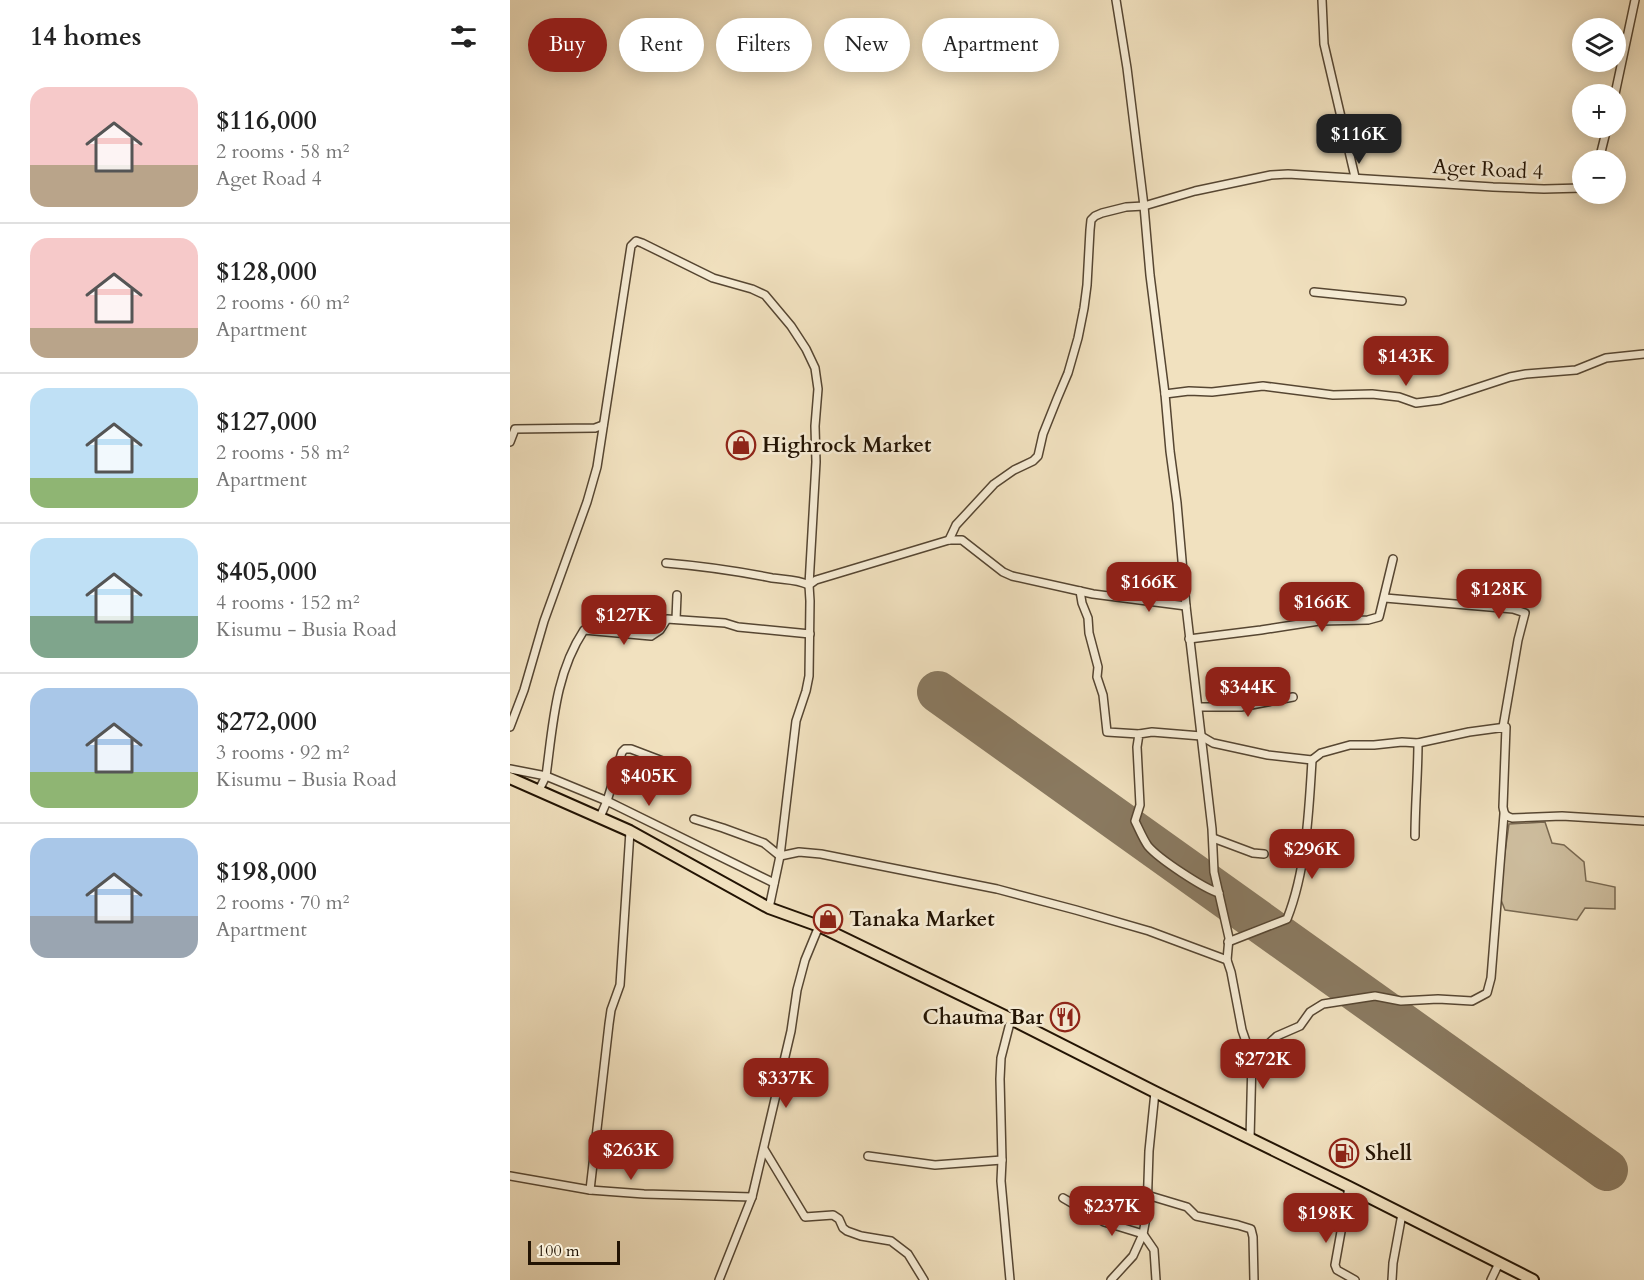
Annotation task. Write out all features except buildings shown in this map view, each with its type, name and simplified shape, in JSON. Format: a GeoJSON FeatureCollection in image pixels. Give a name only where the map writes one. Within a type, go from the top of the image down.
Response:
{"type":"FeatureCollection","features":[{"type":"Feature","properties":{"kind":"highway"},"geometry":{"type":"LineString","coordinates":[[510,778],[630,831],[769,908],[819,926],[1011,1019],[1533,1280]]}},
{"type":"Feature","properties":{"kind":"street"},"geometry":{"type":"LineString","coordinates":[[1116,0],[1144,206],[1189,639],[1213,838],[1214,872],[1229,938],[1227,960],[1236,993],[1242,1030],[1252,1059],[1250,1139]]}},
{"type":"Feature","properties":{"kind":"street"},"geometry":{"type":"LineString","coordinates":[[1322,0],[1324,44],[1355,177]]}},
{"type":"Feature","properties":{"kind":"street"},"geometry":{"type":"LineString","coordinates":[[1617,84],[1635,0]]}},
{"type":"Feature","properties":{"kind":"street","name":"Aget Road 4"},"geometry":{"type":"LineString","coordinates":[[949,540],[960,520],[994,484],[1038,456],[1043,434],[1068,373],[1078,338],[1087,285],[1091,220],[1095,216],[1271,175],[1306,174],[1493,187],[1572,188]]}},
{"type":"Feature","properties":{"kind":"street"},"geometry":{"type":"LineString","coordinates":[[510,727],[524,690],[544,621],[592,486],[601,446],[631,246],[636,241],[713,278],[765,295],[795,332],[806,349],[817,375],[816,462],[809,585],[809,676],[796,721],[780,856],[769,908]]}},
{"type":"Feature","properties":{"kind":"street"},"geometry":{"type":"LineString","coordinates":[[1314,292],[1402,301]]}},
{"type":"Feature","properties":{"kind":"street"},"geometry":{"type":"LineString","coordinates":[[1165,394],[1189,391],[1212,392],[1263,386],[1333,395],[1372,394],[1399,397],[1416,403],[1440,400],[1510,377],[1575,370],[1606,358],[1644,354]]}},
{"type":"Feature","properties":{"kind":"street"},"geometry":{"type":"LineString","coordinates":[[510,442],[515,429],[595,428],[603,425]]}},
{"type":"Feature","properties":{"kind":"street"},"geometry":{"type":"LineString","coordinates":[[809,585],[816,580],[949,540],[962,540],[1003,572],[1012,576],[1080,591],[1186,606]]}},
{"type":"Feature","properties":{"kind":"street"},"geometry":{"type":"LineString","coordinates":[[1189,639],[1318,621],[1368,620],[1379,617],[1393,559]]}},
{"type":"Feature","properties":{"kind":"street"},"geometry":{"type":"LineString","coordinates":[[666,563],[798,580],[809,585]]}},
{"type":"Feature","properties":{"kind":"street"},"geometry":{"type":"LineString","coordinates":[[1080,591],[1098,667],[1097,677],[1103,695],[1107,732],[1139,734],[1152,732],[1201,736],[1213,743],[1312,760],[1321,753],[1350,745],[1418,743],[1503,727]]}},
{"type":"Feature","properties":{"kind":"street"},"geometry":{"type":"LineString","coordinates":[[676,619],[677,595]]}},
{"type":"Feature","properties":{"kind":"street"},"geometry":{"type":"LineString","coordinates":[[1385,598],[1513,609],[1525,613],[1503,727]]}},
{"type":"Feature","properties":{"kind":"street"},"geometry":{"type":"LineString","coordinates":[[540,790],[546,776],[559,684],[572,650],[584,630],[651,636],[660,630],[666,619],[676,619],[810,634]]}},
{"type":"Feature","properties":{"kind":"street"},"geometry":{"type":"LineString","coordinates":[[1199,707],[1241,707],[1293,697]]}},
{"type":"Feature","properties":{"kind":"street"},"geometry":{"type":"LineString","coordinates":[[1252,1059],[1277,1036],[1300,1026],[1310,1012],[1323,1004],[1375,996],[1401,1001],[1438,999],[1472,1001],[1487,993],[1491,978],[1504,813],[1507,732],[1506,727],[1503,727]]}},
{"type":"Feature","properties":{"kind":"street"},"geometry":{"type":"LineString","coordinates":[[1139,734],[1137,747],[1140,805],[1135,821],[1148,847],[1195,881],[1219,893]]}},
{"type":"Feature","properties":{"kind":"street"},"geometry":{"type":"LineString","coordinates":[[1415,836],[1418,743]]}},
{"type":"Feature","properties":{"kind":"street"},"geometry":{"type":"LineString","coordinates":[[600,817],[625,749],[631,749],[673,765]]}},
{"type":"Feature","properties":{"kind":"street"},"geometry":{"type":"LineString","coordinates":[[1228,942],[1287,918],[1294,901],[1302,865],[1310,804],[1312,760]]}},
{"type":"Feature","properties":{"kind":"street"},"geometry":{"type":"LineString","coordinates":[[510,769],[546,776],[607,801],[774,884]]}},
{"type":"Feature","properties":{"kind":"street"},"geometry":{"type":"LineString","coordinates":[[1504,813],[1507,817],[1512,818],[1562,816],[1644,820]]}},
{"type":"Feature","properties":{"kind":"street"},"geometry":{"type":"LineString","coordinates":[[694,819],[764,843],[780,856]]}},
{"type":"Feature","properties":{"kind":"street"},"geometry":{"type":"LineString","coordinates":[[590,1190],[611,1010],[620,985],[630,831]]}},
{"type":"Feature","properties":{"kind":"street"},"geometry":{"type":"LineString","coordinates":[[1213,838],[1253,853],[1264,854]]}},
{"type":"Feature","properties":{"kind":"street"},"geometry":{"type":"LineString","coordinates":[[780,856],[799,852],[821,854],[997,889],[1149,931],[1227,960]]}},
{"type":"Feature","properties":{"kind":"street"},"geometry":{"type":"LineString","coordinates":[[719,1280],[752,1197],[791,1031],[796,990],[819,926]]}},
{"type":"Feature","properties":{"kind":"street"},"geometry":{"type":"LineString","coordinates":[[1010,1280],[1001,1181],[1000,1079],[1001,1058],[1011,1019]]}},
{"type":"Feature","properties":{"kind":"street"},"geometry":{"type":"LineString","coordinates":[[1111,1280],[1133,1256],[1143,1234],[1147,1212],[1149,1151],[1155,1092]]}},
{"type":"Feature","properties":{"kind":"street"},"geometry":{"type":"LineString","coordinates":[[764,1149],[805,1217],[833,1215],[839,1219],[847,1231],[891,1241],[908,1254],[924,1280]]}},
{"type":"Feature","properties":{"kind":"street"},"geometry":{"type":"LineString","coordinates":[[868,1156],[935,1165],[1002,1160]]}},
{"type":"Feature","properties":{"kind":"street"},"geometry":{"type":"LineString","coordinates":[[510,1176],[590,1190],[752,1197]]}},
{"type":"Feature","properties":{"kind":"street"},"geometry":{"type":"LineString","coordinates":[[1349,1187],[1335,1265],[1337,1270],[1355,1280]]}},
{"type":"Feature","properties":{"kind":"street"},"geometry":{"type":"LineString","coordinates":[[1148,1195],[1187,1207],[1196,1216],[1251,1229],[1254,1280]]}},
{"type":"Feature","properties":{"kind":"street"},"geometry":{"type":"LineString","coordinates":[[1063,1198],[1104,1222],[1143,1234],[1154,1250],[1156,1280]]}},
{"type":"Feature","properties":{"kind":"street"},"geometry":{"type":"LineString","coordinates":[[1392,1280],[1402,1214]]}},
{"type":"Feature","properties":{"kind":"street"},"geometry":{"type":"LineString","coordinates":[[1491,1280],[1500,1263]]}},
{"type":"Feature","properties":{"kind":"shaded area"},"geometry":{"type":"Polygon","coordinates":[[[1545,822],[1552,843],[1564,845],[1584,862],[1586,881],[1615,887],[1615,909],[1585,908],[1577,920],[1505,910],[1499,895],[1509,824],[1545,822]]]}},
{"type":"Feature","properties":{"kind":"runway"},"geometry":{"type":"LineString","coordinates":[[938,692],[1607,1170]]}},
{"type":"Feature","properties":{"kind":"place","name":"Highrock Market"},"geometry":{"type":"Point","coordinates":[741,445]}},
{"type":"Feature","properties":{"kind":"place","name":"Tanaka Market"},"geometry":{"type":"Point","coordinates":[828,919]}},
{"type":"Feature","properties":{"kind":"place","name":"Chauma Bar"},"geometry":{"type":"Point","coordinates":[1065,1017]}},
{"type":"Feature","properties":{"kind":"place","name":"Shell"},"geometry":{"type":"Point","coordinates":[1344,1153]}}]}
